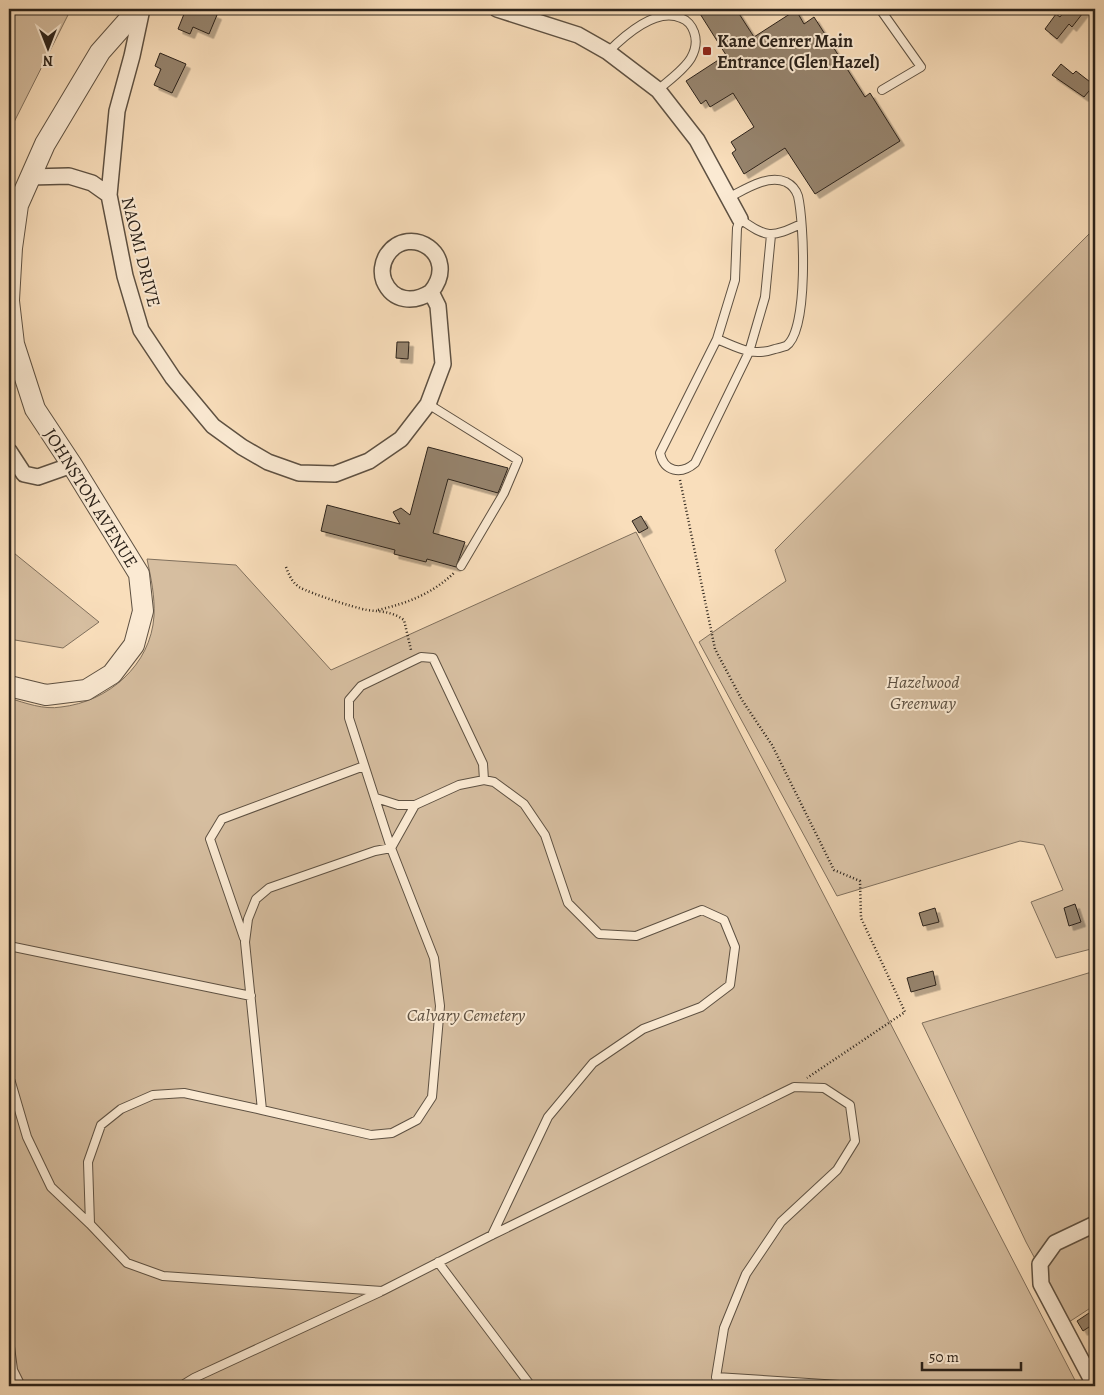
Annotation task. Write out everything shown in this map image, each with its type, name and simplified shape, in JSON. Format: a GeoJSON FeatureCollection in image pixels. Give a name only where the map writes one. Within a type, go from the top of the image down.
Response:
{"type":"FeatureCollection","features":[{"type":"Feature","properties":{"kind":"street","name":"JOHNSTON AVENUE"},"geometry":{"type":"LineString","coordinates":[[9,686],[46,695],[86,690],[112,674],[134,645],[143,611],[139,574],[36,409],[14,344],[9,300],[12,248],[18,205],[30,177],[49,136],[100,52],[140,9]]}},
{"type":"Feature","properties":{"kind":"street"},"geometry":{"type":"LineString","coordinates":[[109,195],[117,111],[132,56],[140,9]]}},
{"type":"Feature","properties":{"kind":"street"},"geometry":{"type":"LineString","coordinates":[[497,9],[578,35],[608,52],[658,90],[697,140],[740,219]]}},
{"type":"Feature","properties":{"kind":"street","name":"NAOMI DRIVE"},"geometry":{"type":"LineString","coordinates":[[30,177],[68,176],[92,183],[109,195],[125,276],[142,330],[173,378],[213,426],[242,447],[268,462],[299,473],[336,474],[368,461],[401,439],[428,404],[443,364],[438,306],[432,292]]}},
{"type":"Feature","properties":{"kind":"street"},"geometry":{"type":"LineString","coordinates":[[9,451],[24,474],[38,477],[72,464]]}},
{"type":"Feature","properties":{"kind":"street"},"geometry":{"type":"LineString","coordinates":[[1095,1224],[1054,1243],[1040,1264],[1041,1284],[1095,1386]]}},
{"type":"Feature","properties":{"kind":"lane"},"geometry":{"type":"LineString","coordinates":[[880,9],[921,67],[882,90]]}},
{"type":"Feature","properties":{"kind":"lane"},"geometry":{"type":"LineString","coordinates":[[608,52],[622,38],[653,18],[675,15],[685,20],[692,28],[696,38],[692,57],[686,65],[658,90]]}},
{"type":"Feature","properties":{"kind":"lane"},"geometry":{"type":"LineString","coordinates":[[717,339],[749,352],[763,353],[786,346],[792,339],[796,328],[804,275],[798,195],[792,186],[784,181],[769,181],[756,184],[728,198]]}},
{"type":"Feature","properties":{"kind":"lane"},"geometry":{"type":"LineString","coordinates":[[771,235],[765,297],[749,352],[695,463],[687,470],[678,471],[667,467],[661,460],[660,453],[717,339],[735,280],[737,228],[740,219],[756,230],[771,235],[782,233],[801,224]]}},
{"type":"Feature","properties":{"kind":"lane"},"geometry":{"type":"LineString","coordinates":[[428,404],[518,460],[504,493],[461,566]]}},
{"type":"Feature","properties":{"kind":"lane"},"geometry":{"type":"LineString","coordinates":[[90,1224],[88,1162],[101,1125],[121,1109],[153,1095],[184,1093],[370,1135],[392,1133],[417,1120],[432,1097],[440,1006],[434,958],[391,848],[349,718],[349,700],[361,686],[421,657],[433,658],[483,764],[484,780]]}},
{"type":"Feature","properties":{"kind":"lane"},"geometry":{"type":"LineString","coordinates":[[262,1110],[245,942],[210,839],[222,819],[364,766]]}},
{"type":"Feature","properties":{"kind":"lane"},"geometry":{"type":"LineString","coordinates":[[376,798],[398,805],[415,805],[459,784],[484,780],[494,782],[524,804],[545,835],[568,903],[599,934],[636,936],[702,910],[724,920],[734,947],[730,985],[701,1007],[642,1029],[593,1063],[548,1117],[492,1235]]}},
{"type":"Feature","properties":{"kind":"lane"},"geometry":{"type":"LineString","coordinates":[[391,848],[415,805]]}},
{"type":"Feature","properties":{"kind":"lane"},"geometry":{"type":"LineString","coordinates":[[245,942],[248,919],[256,899],[269,888],[375,851],[391,848]]}},
{"type":"Feature","properties":{"kind":"lane"},"geometry":{"type":"LineString","coordinates":[[9,946],[251,996]]}},
{"type":"Feature","properties":{"kind":"lane"},"geometry":{"type":"LineString","coordinates":[[9,1010],[10,1079],[27,1138],[52,1187],[127,1263],[163,1276],[382,1291]]}},
{"type":"Feature","properties":{"kind":"lane"},"geometry":{"type":"LineString","coordinates":[[181,1386],[194,1378],[382,1291],[794,1087],[824,1088],[850,1105],[855,1141],[837,1170],[781,1222],[746,1274],[724,1328],[716,1386]]}},
{"type":"Feature","properties":{"kind":"lane"},"geometry":{"type":"LineString","coordinates":[[438,1262],[531,1386]]}},
{"type":"Feature","properties":{"kind":"lane"},"geometry":{"type":"LineString","coordinates":[[9,1339],[13,1370],[20,1386]]}},
{"type":"Feature","properties":{"kind":"lane"},"geometry":{"type":"LineString","coordinates":[[716,1377],[855,1386]]}},
{"type":"Feature","properties":{"kind":"path"},"geometry":{"type":"LineString","coordinates":[[678,471],[715,649],[742,700],[772,744],[834,870],[860,881],[860,918],[906,1012],[794,1087]]}},
{"type":"Feature","properties":{"kind":"path"},"geometry":{"type":"LineString","coordinates":[[376,611],[427,593],[441,585],[461,566]]}},
{"type":"Feature","properties":{"kind":"path"},"geometry":{"type":"LineString","coordinates":[[286,567],[291,579],[299,587],[335,601],[366,610],[394,614],[404,620],[410,650],[421,657]]}},
{"type":"Feature","properties":{"kind":"green space"},"geometry":{"type":"Polygon","coordinates":[[[9,9],[71,9],[9,132],[9,9]]]}},
{"type":"Feature","properties":{"kind":"green space","name":"Hazelwood Greenway"},"geometry":{"type":"Polygon","coordinates":[[[1095,228],[1095,948],[1056,958],[1031,902],[1063,890],[1044,845],[1020,841],[837,896],[699,642],[786,581],[775,550],[1095,228]]]}},
{"type":"Feature","properties":{"kind":"green space","name":"Calvary Cemetery"},"geometry":{"type":"Polygon","coordinates":[[[636,532],[1078,1386],[9,1386],[9,698],[41,707],[61,707],[95,698],[124,678],[136,665],[145,650],[151,634],[154,601],[147,559],[236,565],[331,670],[636,532]]]}},
{"type":"Feature","properties":{"kind":"green space"},"geometry":{"type":"Polygon","coordinates":[[[9,549],[99,622],[63,648],[9,639],[9,549]]]}},
{"type":"Feature","properties":{"kind":"green space"},"geometry":{"type":"Polygon","coordinates":[[[1095,971],[1095,1305],[1069,1322],[1026,1242],[922,1023],[1095,971]]]}},
{"type":"Feature","properties":{"kind":"building"},"geometry":{"type":"Polygon","coordinates":[[[186,9],[202,9],[217,15],[209,34],[193,27],[190,34],[178,29],[186,9]]]}},
{"type":"Feature","properties":{"kind":"building"},"geometry":{"type":"Polygon","coordinates":[[[697,9],[736,9],[754,37],[796,10],[804,24],[814,17],[865,97],[870,93],[900,141],[815,194],[785,148],[744,174],[732,153],[736,150],[731,142],[754,127],[733,93],[710,107],[706,100],[701,104],[686,81],[726,55],[697,9]]]}},
{"type":"Feature","properties":{"kind":"building"},"geometry":{"type":"Polygon","coordinates":[[[1066,9],[1086,9],[1072,27],[1069,24],[1057,39],[1045,29],[1056,14],[1060,17],[1066,9]]]}},
{"type":"Feature","properties":{"kind":"building"},"geometry":{"type":"Polygon","coordinates":[[[160,53],[186,64],[172,93],[154,85],[161,69],[155,66],[160,53]]]}},
{"type":"Feature","properties":{"kind":"building"},"geometry":{"type":"Polygon","coordinates":[[[1061,64],[1073,74],[1076,71],[1094,85],[1084,97],[1052,75],[1061,64]]]}},
{"type":"Feature","properties":{"kind":"building"},"geometry":{"type":"Polygon","coordinates":[[[397,342],[409,342],[408,359],[396,358],[397,342]]]}},
{"type":"Feature","properties":{"kind":"building"},"geometry":{"type":"Polygon","coordinates":[[[428,447],[508,468],[498,493],[448,479],[433,533],[465,542],[456,567],[427,559],[426,562],[394,554],[395,550],[321,531],[327,505],[400,524],[393,512],[401,508],[410,515],[428,447]]]}},
{"type":"Feature","properties":{"kind":"building"},"geometry":{"type":"Polygon","coordinates":[[[641,516],[648,528],[639,533],[632,521],[641,516]]]}},
{"type":"Feature","properties":{"kind":"building"},"geometry":{"type":"Polygon","coordinates":[[[1075,904],[1081,922],[1069,926],[1064,908],[1075,904]]]}},
{"type":"Feature","properties":{"kind":"building"},"geometry":{"type":"Polygon","coordinates":[[[935,908],[939,922],[923,926],[919,913],[935,908]]]}},
{"type":"Feature","properties":{"kind":"building"},"geometry":{"type":"Polygon","coordinates":[[[933,971],[936,985],[911,992],[907,978],[933,971]]]}},
{"type":"Feature","properties":{"kind":"building"},"geometry":{"type":"Polygon","coordinates":[[[1095,1309],[1095,1323],[1083,1331],[1077,1321],[1095,1309]]]}},
{"type":"Feature","properties":{"kind":"place","name":"Kane Cenrer Main Entrance (Glen Hazel)"},"geometry":{"type":"Point","coordinates":[707,51]}}]}
